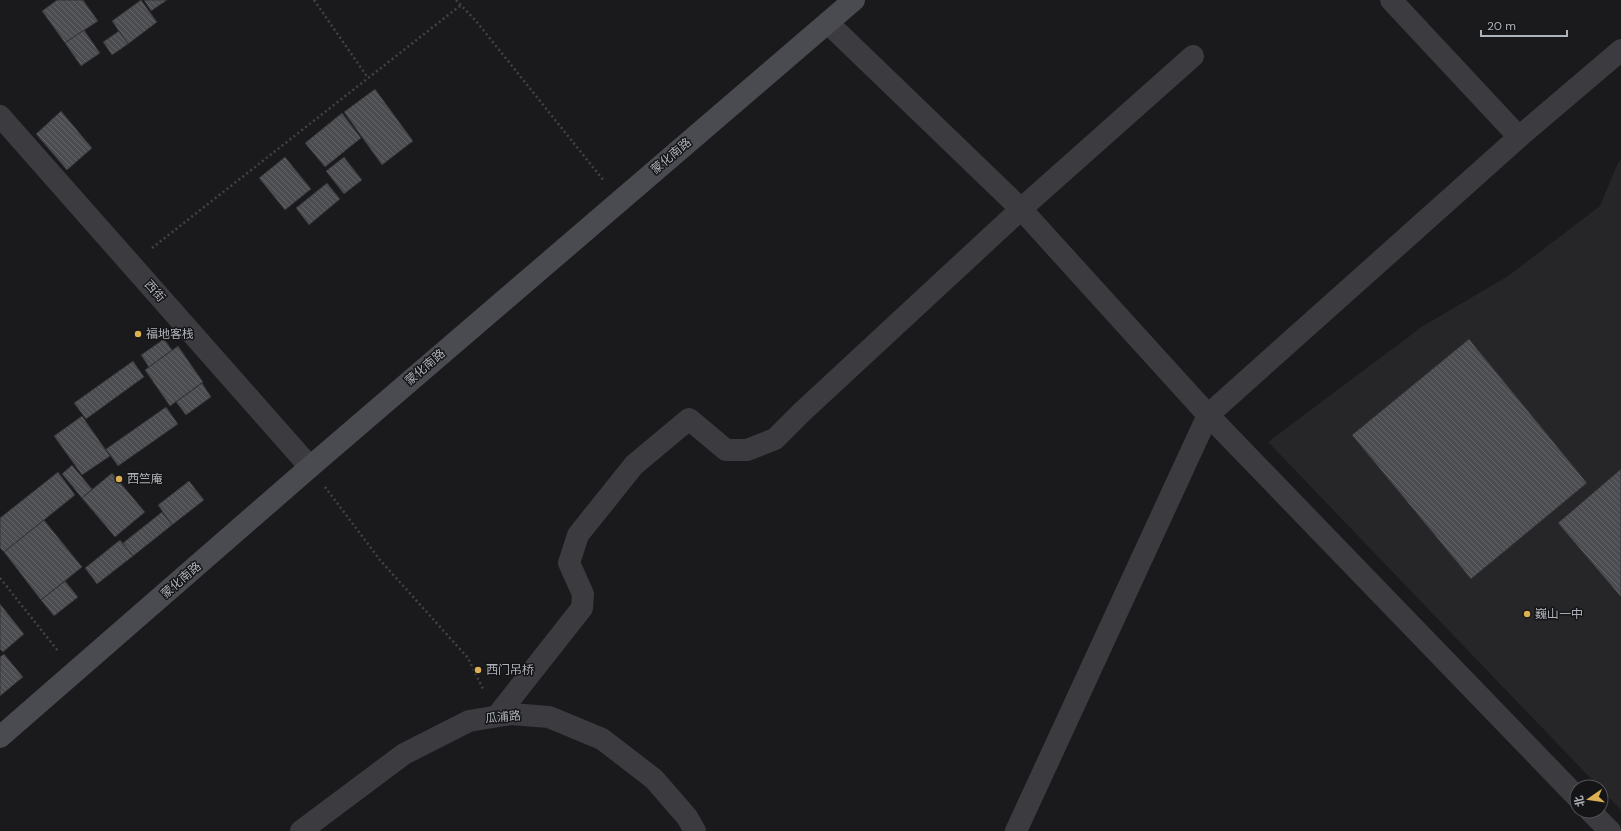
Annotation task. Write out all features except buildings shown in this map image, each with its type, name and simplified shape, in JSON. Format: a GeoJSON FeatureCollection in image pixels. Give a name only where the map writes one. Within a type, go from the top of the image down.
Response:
{"type":"FeatureCollection","features":[{"type":"Feature","properties":{"kind":"main road","name":"蒙化南路"},"geometry":{"type":"LineString","coordinates":[[0,737],[619,200],[854,0]]}},
{"type":"Feature","properties":{"kind":"street"},"geometry":{"type":"LineString","coordinates":[[1391,0],[1519,137]]}},
{"type":"Feature","properties":{"kind":"street"},"geometry":{"type":"LineString","coordinates":[[828,23],[1021,209],[1208,414],[1569,789]]}},
{"type":"Feature","properties":{"kind":"street"},"geometry":{"type":"LineString","coordinates":[[1016,831],[1208,414],[1519,137],[1621,50]]}},
{"type":"Feature","properties":{"kind":"street"},"geometry":{"type":"LineString","coordinates":[[497,716],[582,608],[583,594],[569,563],[578,535],[634,465],[689,419],[726,450],[746,450],[775,439],[802,412],[1021,209],[1194,56]]}},
{"type":"Feature","properties":{"kind":"street","name":"西街"},"geometry":{"type":"LineString","coordinates":[[0,116],[310,467]]}},
{"type":"Feature","properties":{"kind":"street","name":"瓜浦路"},"geometry":{"type":"LineString","coordinates":[[301,831],[404,754],[469,721],[511,714],[550,716],[602,739],[654,779],[687,817],[695,831]]}},
{"type":"Feature","properties":{"kind":"street"},"geometry":{"type":"LineString","coordinates":[[1598,819],[1610,831]]}},
{"type":"Feature","properties":{"kind":"path"},"geometry":{"type":"LineString","coordinates":[[314,0],[368,78]]}},
{"type":"Feature","properties":{"kind":"path"},"geometry":{"type":"LineString","coordinates":[[456,0],[476,21],[619,200]]}},
{"type":"Feature","properties":{"kind":"path"},"geometry":{"type":"LineString","coordinates":[[131,265],[461,5]]}},
{"type":"Feature","properties":{"kind":"path"},"geometry":{"type":"LineString","coordinates":[[310,467],[380,560],[468,658],[497,716]]}},
{"type":"Feature","properties":{"kind":"path"},"geometry":{"type":"LineString","coordinates":[[0,578],[75,672]]}},
{"type":"Feature","properties":{"kind":"shaded area","name":"巍山一中"},"geometry":{"type":"Polygon","coordinates":[[[1621,160],[1621,810],[1609,797],[1609,779],[1591,779],[1268,442],[1423,326],[1508,276],[1600,206],[1618,163],[1621,160]]]}},
{"type":"Feature","properties":{"kind":"place","name":"福地客栈"},"geometry":{"type":"Point","coordinates":[138,334]}},
{"type":"Feature","properties":{"kind":"place","name":"西竺庵"},"geometry":{"type":"Point","coordinates":[119,479]}},
{"type":"Feature","properties":{"kind":"place","name":"巍山一中"},"geometry":{"type":"Point","coordinates":[1527,614]}},
{"type":"Feature","properties":{"kind":"place","name":"西门吊桥"},"geometry":{"type":"Point","coordinates":[478,670]}}]}
